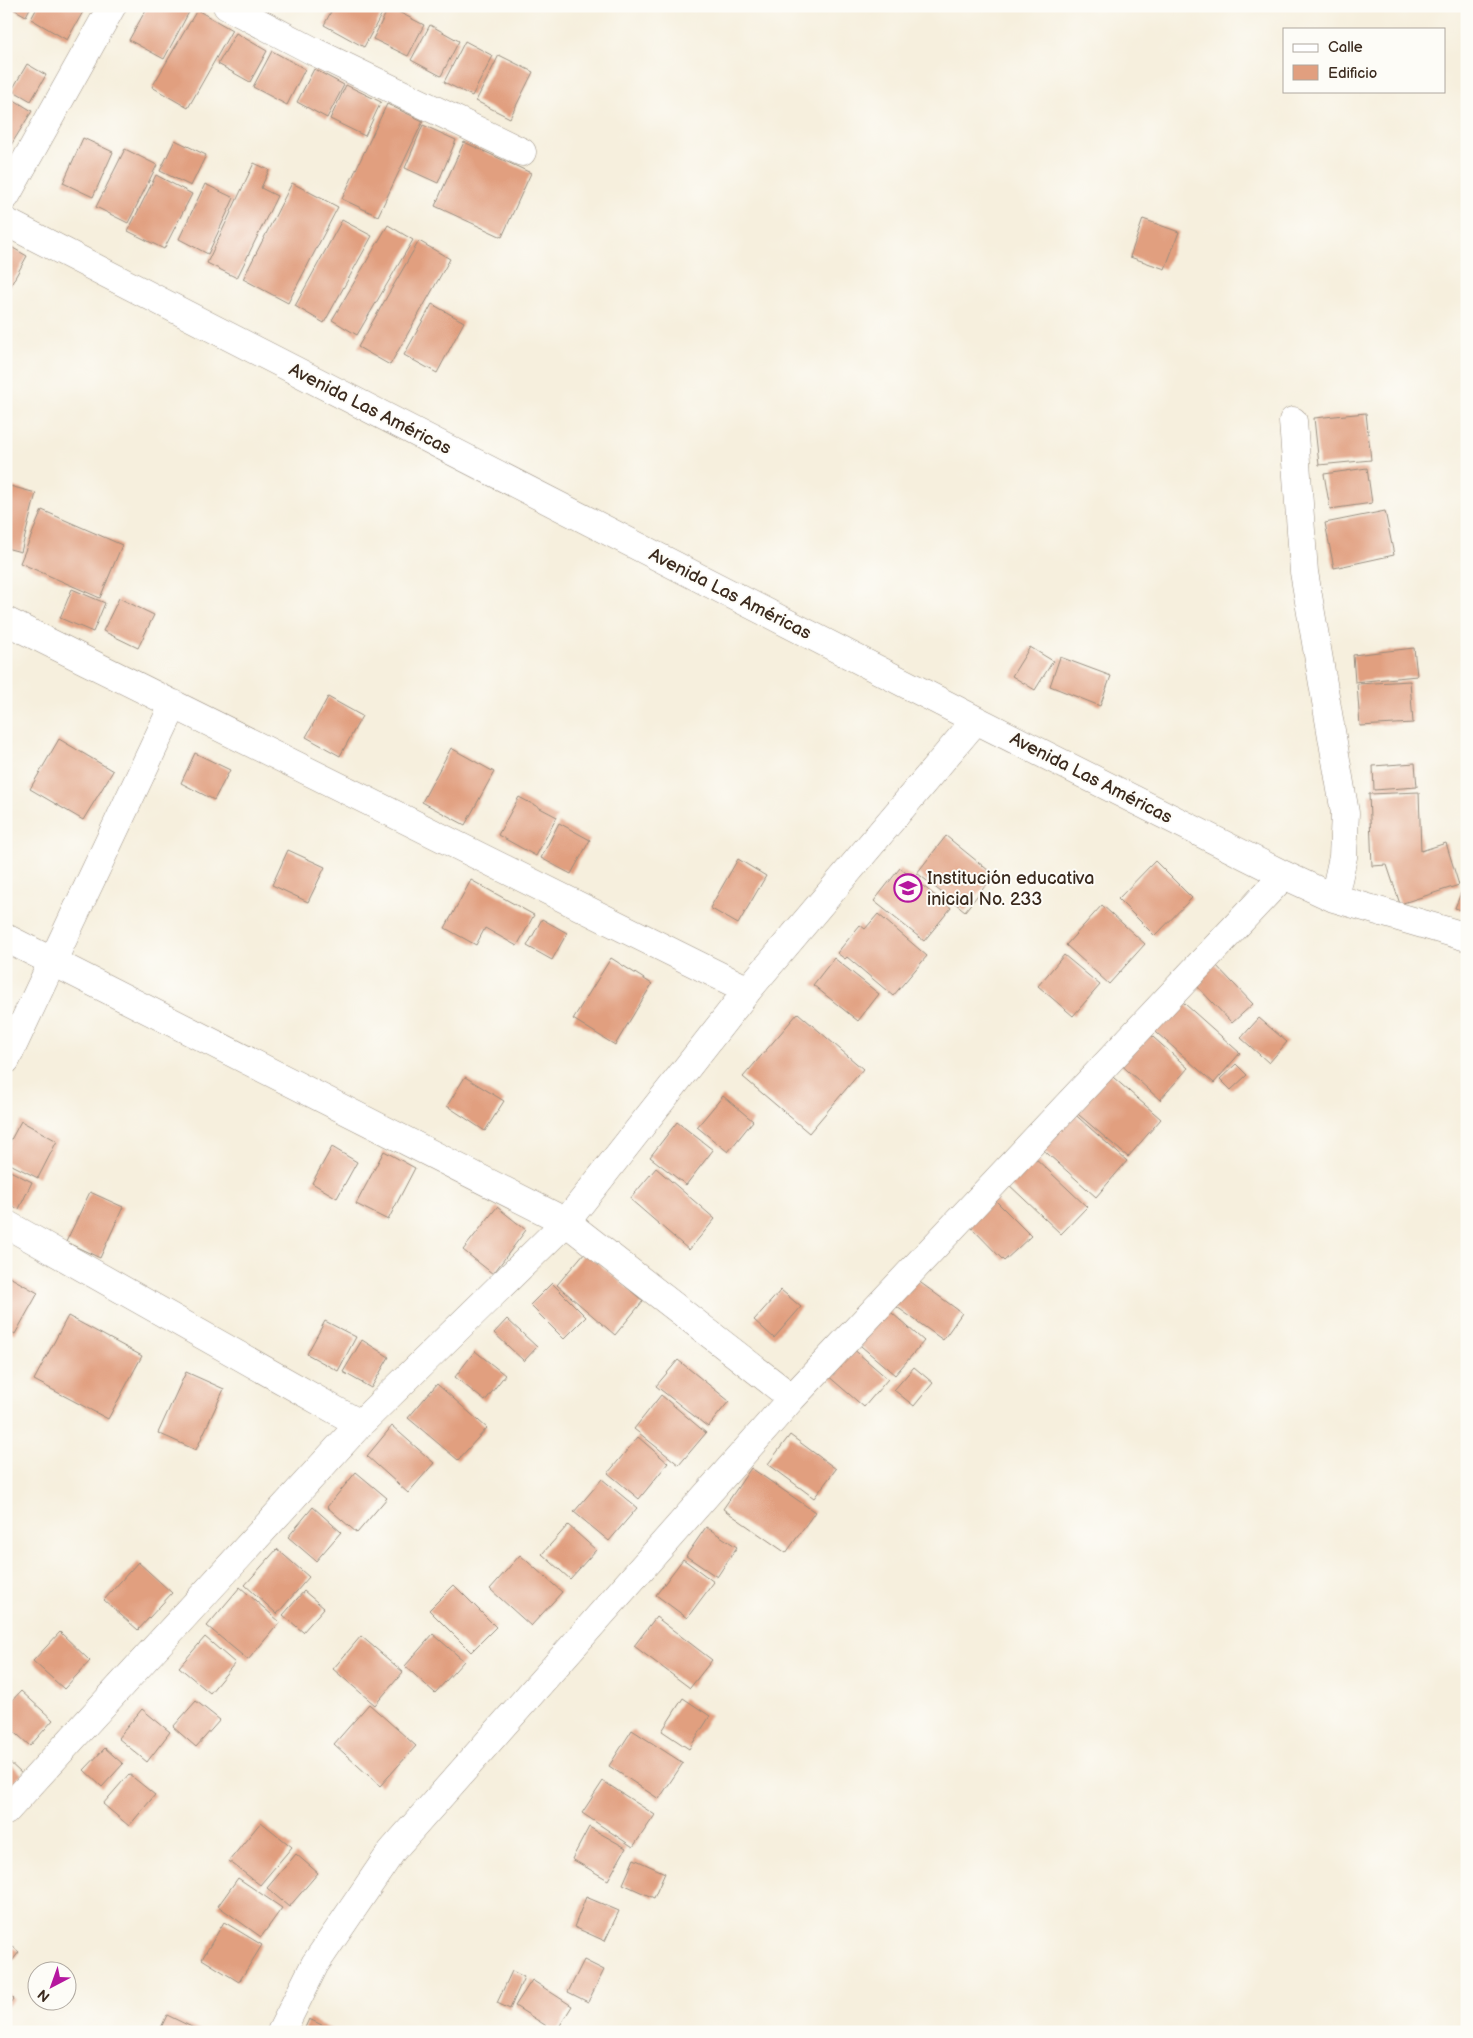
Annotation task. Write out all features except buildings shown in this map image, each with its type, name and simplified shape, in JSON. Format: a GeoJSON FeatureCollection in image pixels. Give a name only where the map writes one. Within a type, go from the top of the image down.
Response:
{"type":"FeatureCollection","features":[{"type":"Feature","properties":{"kind":"street"},"geometry":{"type":"LineString","coordinates":[[6,196],[112,6]]}},
{"type":"Feature","properties":{"kind":"street"},"geometry":{"type":"LineString","coordinates":[[228,6],[315,52],[522,152]]}},
{"type":"Feature","properties":{"kind":"street","name":"Avenida Las Américas"},"geometry":{"type":"LineString","coordinates":[[6,222],[976,720],[1284,875],[1334,898],[1467,937]]}},
{"type":"Feature","properties":{"kind":"street"},"geometry":{"type":"LineString","coordinates":[[1292,421],[1304,572],[1345,813],[1343,857],[1334,898]]}},
{"type":"Feature","properties":{"kind":"street"},"geometry":{"type":"LineString","coordinates":[[6,621],[748,990]]}},
{"type":"Feature","properties":{"kind":"street"},"geometry":{"type":"LineString","coordinates":[[6,1060],[174,704]]}},
{"type":"Feature","properties":{"kind":"street"},"geometry":{"type":"LineString","coordinates":[[6,1811],[360,1424],[566,1222],[748,990],[976,720]]}},
{"type":"Feature","properties":{"kind":"street"},"geometry":{"type":"LineString","coordinates":[[281,2032],[315,1964],[392,1851],[792,1398],[1284,875]]}},
{"type":"Feature","properties":{"kind":"street"},"geometry":{"type":"LineString","coordinates":[[6,938],[566,1222],[792,1398]]}},
{"type":"Feature","properties":{"kind":"street"},"geometry":{"type":"LineString","coordinates":[[6,1224],[360,1424]]}},
{"type":"Feature","properties":{"kind":"place","name":"Institución educativa inicial No. 233"},"geometry":{"type":"Point","coordinates":[908,888]}}]}
